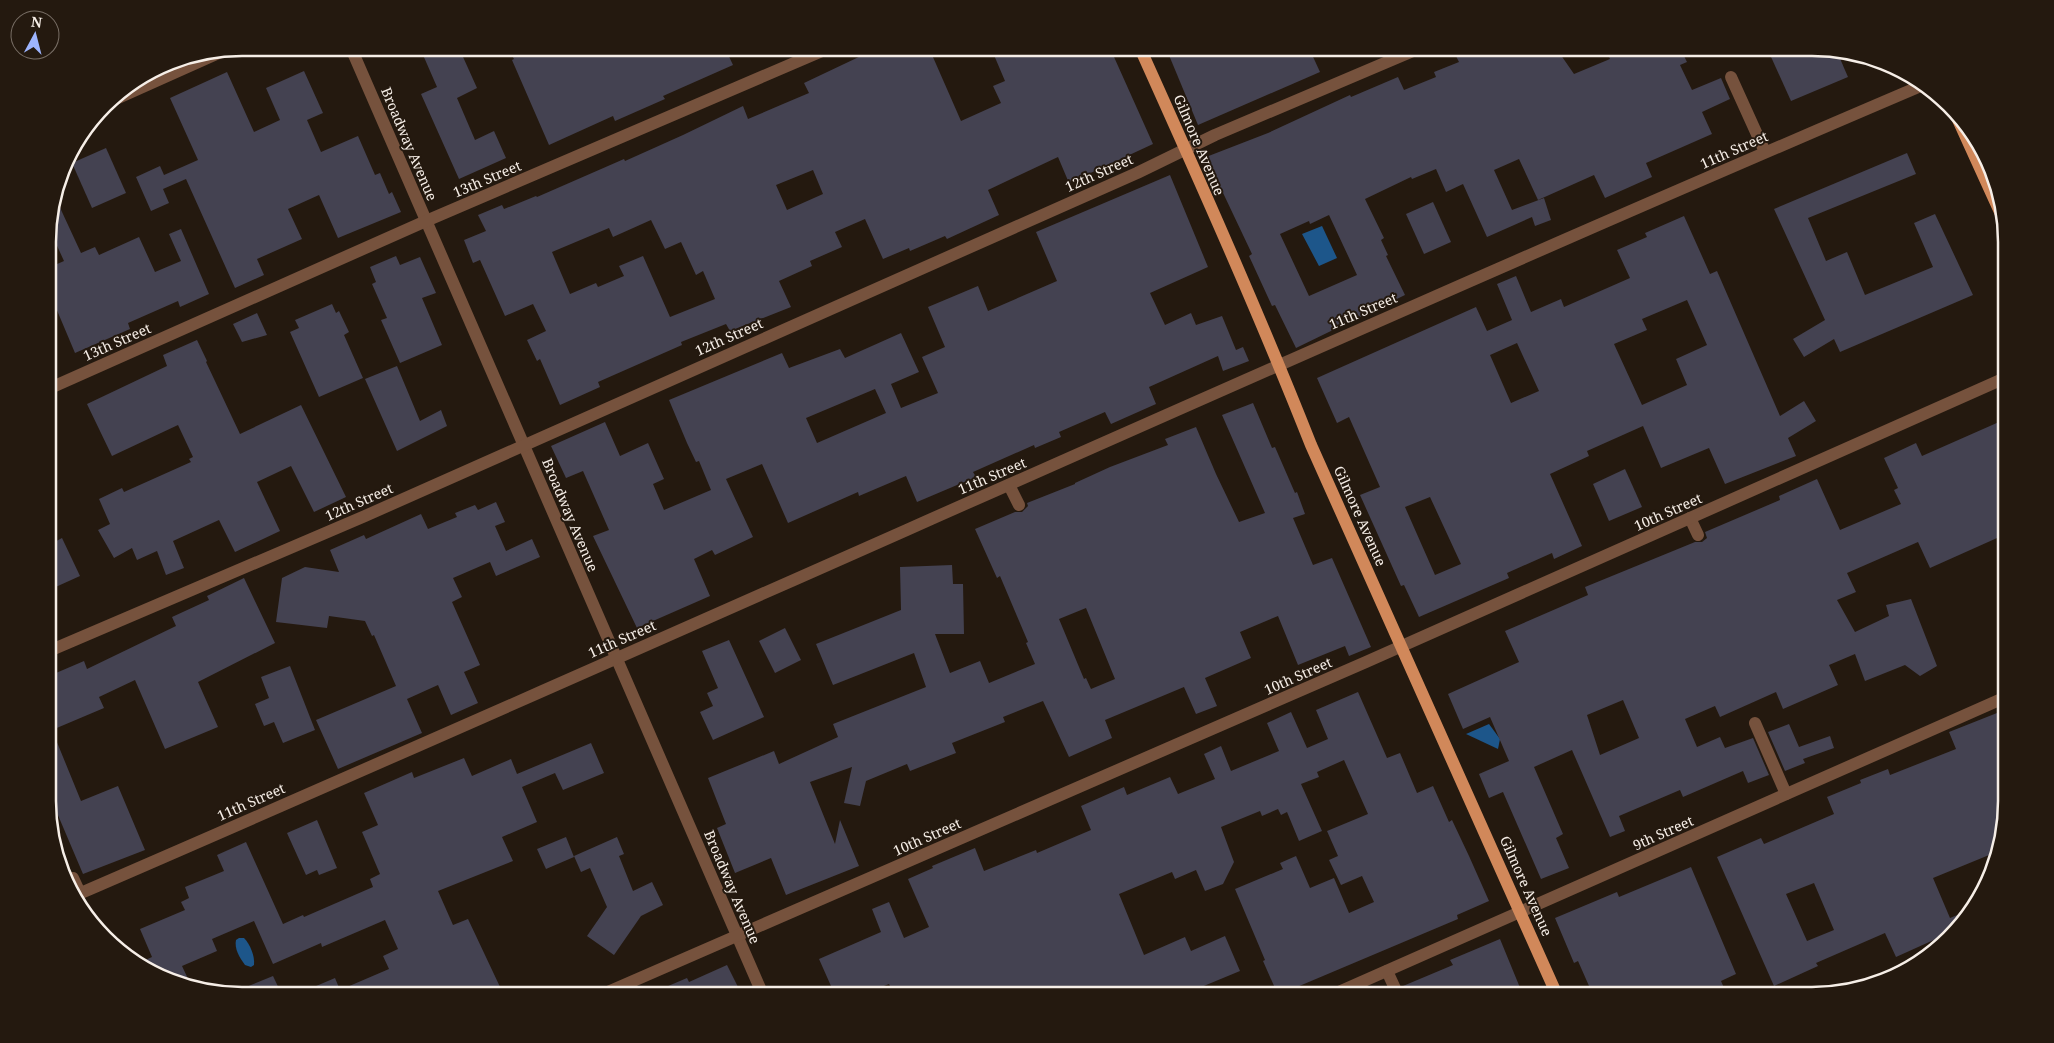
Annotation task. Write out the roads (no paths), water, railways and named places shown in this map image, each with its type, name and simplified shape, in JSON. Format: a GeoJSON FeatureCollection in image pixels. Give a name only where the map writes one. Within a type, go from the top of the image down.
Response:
{"type":"FeatureCollection","features":[{"type":"Feature","properties":{"kind":"main road","name":"Gilmore Avenue"},"geometry":{"type":"LineString","coordinates":[[1144,56],[1186,148],[1312,444],[1554,987]]}},
{"type":"Feature","properties":{"kind":"main road"},"geometry":{"type":"LineString","coordinates":[[1968,142],[1990,190]]}},
{"type":"Feature","properties":{"kind":"street","name":"Broadway Avenue"},"geometry":{"type":"LineString","coordinates":[[354,56],[759,987]]}},
{"type":"Feature","properties":{"kind":"street","name":"13th Street"},"geometry":{"type":"LineString","coordinates":[[56,385],[426,221],[811,56]]}},
{"type":"Feature","properties":{"kind":"street","name":"12th Street"},"geometry":{"type":"LineString","coordinates":[[56,648],[365,516],[1130,176],[1186,148],[1401,56]]}},
{"type":"Feature","properties":{"kind":"street"},"geometry":{"type":"LineString","coordinates":[[137,90],[199,62]]}},
{"type":"Feature","properties":{"kind":"street"},"geometry":{"type":"LineString","coordinates":[[1731,77],[1766,152]]}},
{"type":"Feature","properties":{"kind":"street","name":"11th Street"},"geometry":{"type":"LineString","coordinates":[[80,893],[1009,485],[1279,364],[1915,88]]}},
{"type":"Feature","properties":{"kind":"street","name":"10th Street"},"geometry":{"type":"LineString","coordinates":[[620,987],[1402,646],[1998,381]]}},
{"type":"Feature","properties":{"kind":"street"},"geometry":{"type":"LineString","coordinates":[[1009,485],[1018,505]]}},
{"type":"Feature","properties":{"kind":"street"},"geometry":{"type":"LineString","coordinates":[[1690,518],[1698,535]]}},
{"type":"Feature","properties":{"kind":"street","name":"9th Street"},"geometry":{"type":"LineString","coordinates":[[1350,987],[1998,701]]}},
{"type":"Feature","properties":{"kind":"street"},"geometry":{"type":"LineString","coordinates":[[1755,723],[1786,794]]}},
{"type":"Feature","properties":{"kind":"street"},"geometry":{"type":"LineString","coordinates":[[1387,971],[1394,987]]}},
{"type":"Feature","properties":{"kind":"water"},"geometry":{"type":"Polygon","coordinates":[[[1322,226],[1337,258],[1319,266],[1302,234],[1322,226]]]}},
{"type":"Feature","properties":{"kind":"water"},"geometry":{"type":"Polygon","coordinates":[[[1489,724],[1500,739],[1498,749],[1466,734],[1489,724]]]}},
{"type":"Feature","properties":{"kind":"water"},"geometry":{"type":"Polygon","coordinates":[[[244,938],[252,950],[254,965],[251,967],[245,965],[238,953],[236,940],[244,938]]]}}]}
